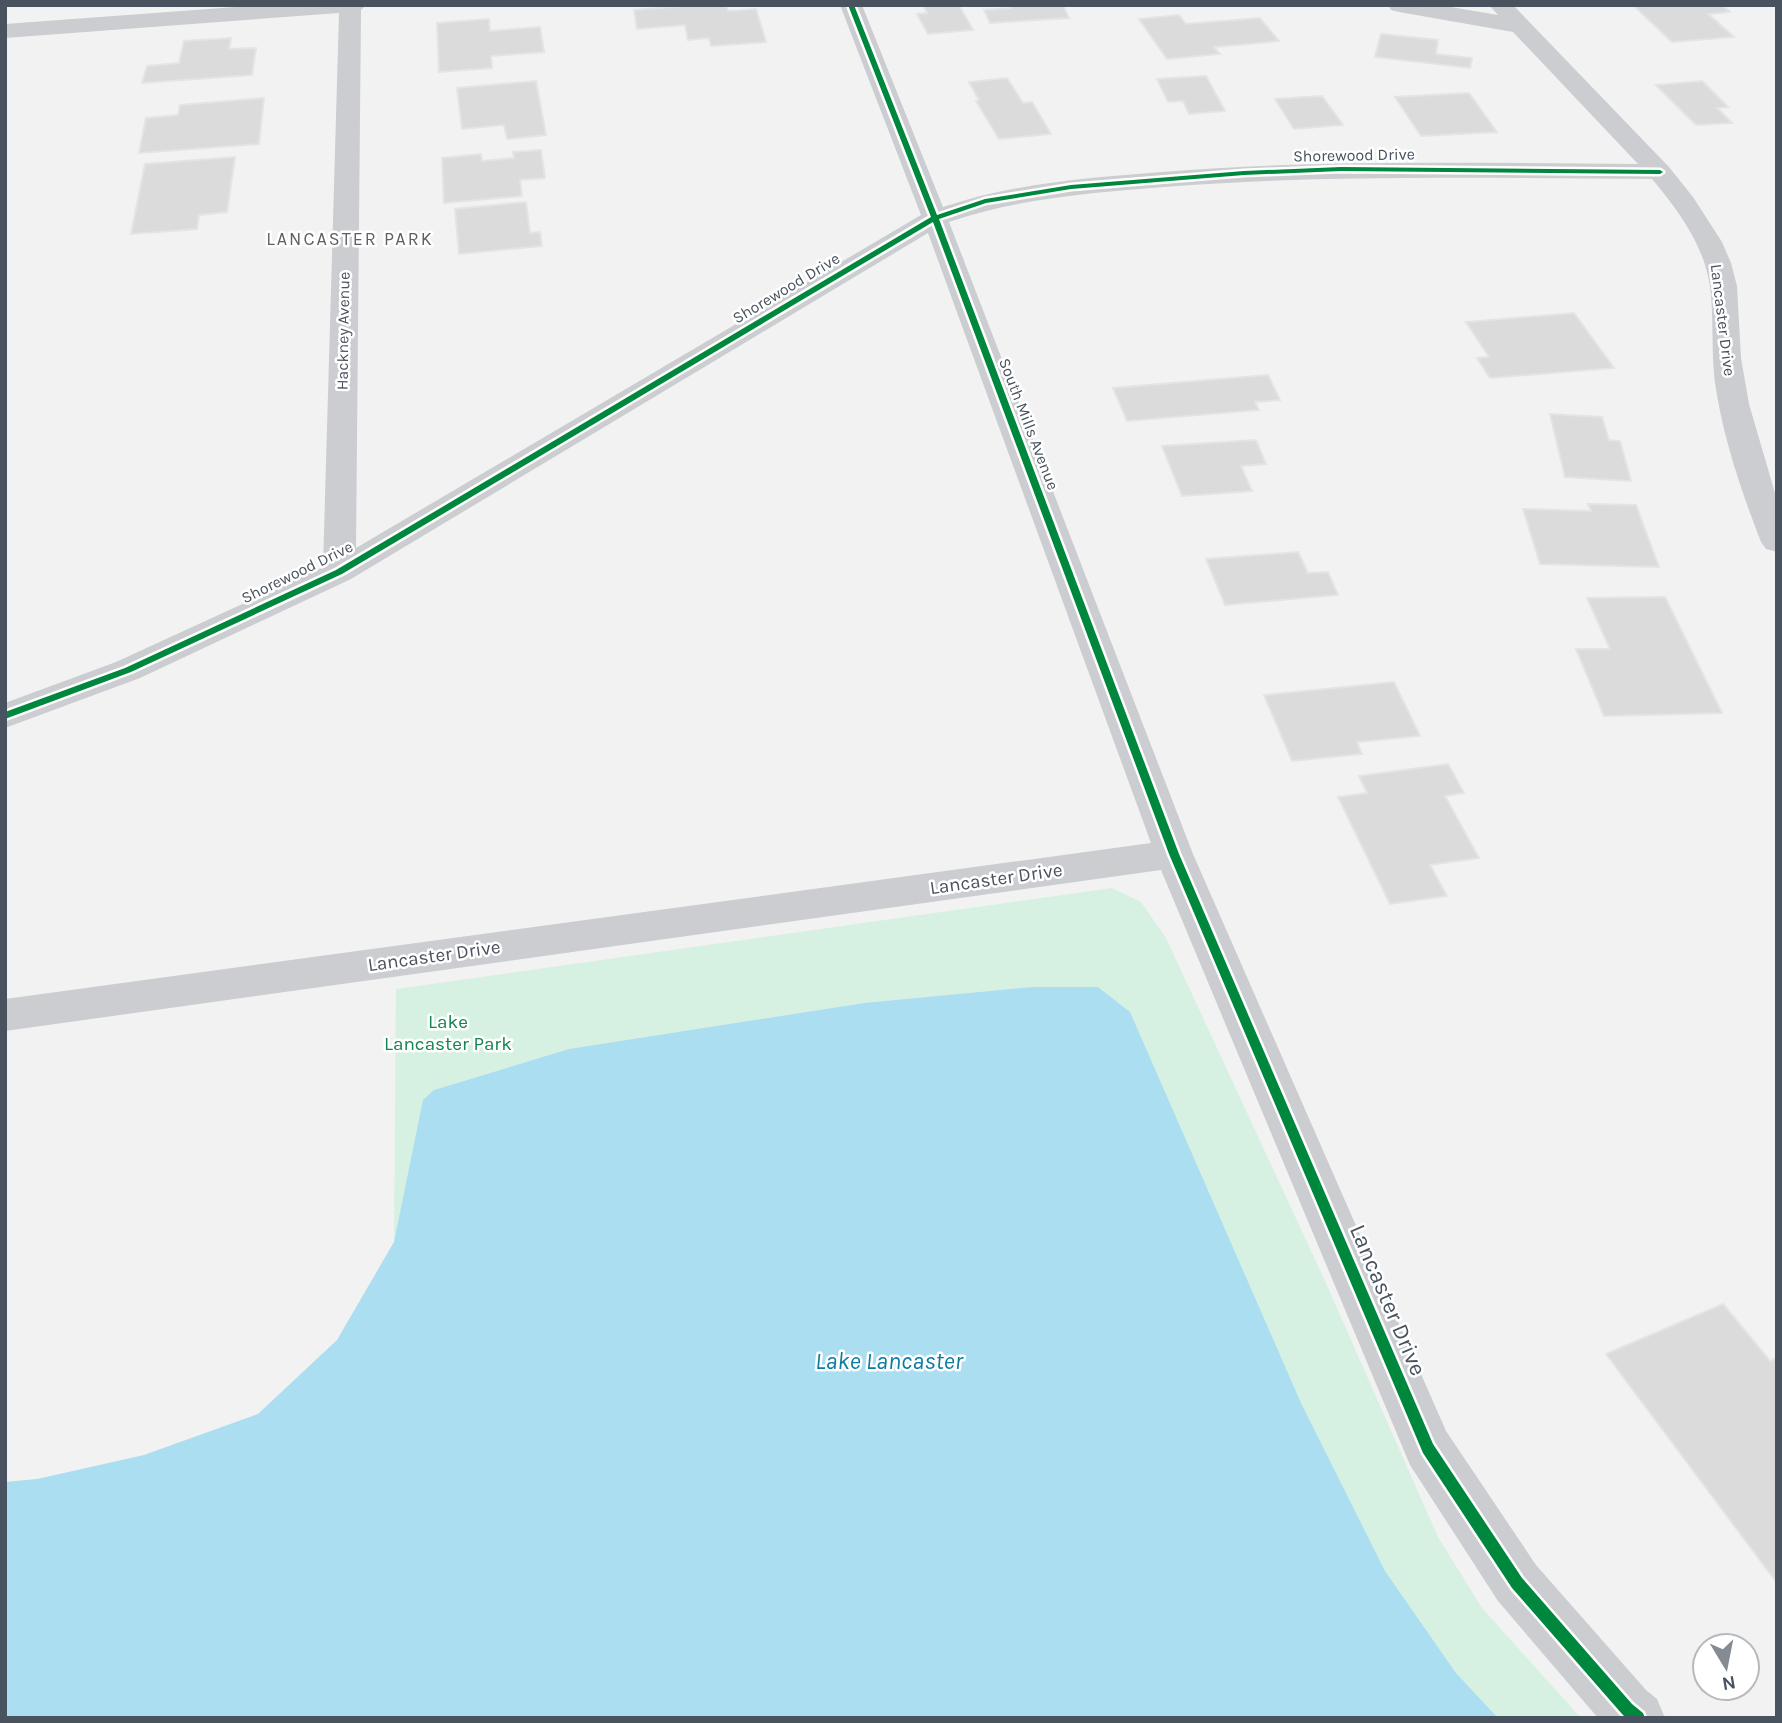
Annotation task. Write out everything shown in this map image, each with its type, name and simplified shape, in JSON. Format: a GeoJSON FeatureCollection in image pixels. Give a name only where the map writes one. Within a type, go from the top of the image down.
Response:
{"type":"FeatureCollection","features":[{"type":"Feature","properties":{"kind":"street","name":"Hackney Avenue"},"geometry":{"type":"LineString","coordinates":[[339,572],[349,5]]}},
{"type":"Feature","properties":{"kind":"street"},"geometry":{"type":"LineString","coordinates":[[5,31],[355,5]]}},
{"type":"Feature","properties":{"kind":"street","name":"South Mills Avenue"},"geometry":{"type":"LineString","coordinates":[[851,5],[935,218],[1174,854]]}},
{"type":"Feature","properties":{"kind":"street"},"geometry":{"type":"LineString","coordinates":[[1399,5],[1520,26]]}},
{"type":"Feature","properties":{"kind":"street","name":"Lancaster Drive"},"geometry":{"type":"LineString","coordinates":[[1500,5],[1660,172],[1697,223],[1718,264],[1725,308],[1727,360],[1742,435],[1763,507],[1777,542]]}},
{"type":"Feature","properties":{"kind":"street","name":"Shorewood Drive"},"geometry":{"type":"LineString","coordinates":[[5,716],[128,670],[339,572],[935,218],[985,201],[1071,187],[1244,173],[1341,169],[1660,172]]}},
{"type":"Feature","properties":{"kind":"street","name":"Lancaster Drive"},"geometry":{"type":"LineString","coordinates":[[5,1015],[1174,854],[1428,1448],[1517,1583],[1637,1718]]}},
{"type":"Feature","properties":{"kind":"green space","name":"Lake Lancaster Park"},"geometry":{"type":"Polygon","coordinates":[[[1112,888],[1141,902],[1166,938],[1325,1281],[1438,1537],[1482,1608],[1581,1718],[1498,1718],[1456,1673],[1385,1571],[1301,1403],[1224,1231],[1098,987],[1032,987],[864,1003],[569,1049],[434,1090],[394,1242],[396,989],[1112,888]]]}},
{"type":"Feature","properties":{"kind":"water","name":"Lake Lancaster"},"geometry":{"type":"Polygon","coordinates":[[[1032,987],[1098,987],[1130,1012],[1301,1403],[1385,1571],[1456,1673],[1498,1718],[5,1718],[5,1482],[37,1479],[144,1455],[258,1414],[337,1340],[394,1242],[423,1100],[434,1090],[569,1049],[864,1003],[1032,987]]]}},
{"type":"Feature","properties":{"kind":"building"},"geometry":{"type":"Polygon","coordinates":[[[726,5],[728,11],[756,9],[766,42],[711,46],[709,38],[688,40],[685,25],[637,29],[634,10],[726,5]]]}},
{"type":"Feature","properties":{"kind":"building"},"geometry":{"type":"Polygon","coordinates":[[[923,5],[959,5],[973,30],[928,34],[917,14],[927,13],[923,5]]]}},
{"type":"Feature","properties":{"kind":"building"},"geometry":{"type":"Polygon","coordinates":[[[1010,5],[1063,5],[1069,18],[990,23],[984,10],[1011,8],[1010,5]]]}},
{"type":"Feature","properties":{"kind":"building"},"geometry":{"type":"Polygon","coordinates":[[[1633,5],[1722,5],[1730,12],[1708,14],[1734,37],[1672,42],[1633,5]]]}},
{"type":"Feature","properties":{"kind":"building"},"geometry":{"type":"Polygon","coordinates":[[[1179,15],[1186,24],[1260,18],[1279,41],[1214,47],[1220,54],[1167,59],[1139,19],[1179,15]]]}},
{"type":"Feature","properties":{"kind":"building"},"geometry":{"type":"Polygon","coordinates":[[[489,19],[490,31],[540,27],[544,52],[491,56],[492,68],[439,72],[437,23],[489,19]]]}},
{"type":"Feature","properties":{"kind":"building"},"geometry":{"type":"Polygon","coordinates":[[[1381,34],[1438,40],[1436,54],[1472,58],[1470,68],[1375,57],[1381,34]]]}},
{"type":"Feature","properties":{"kind":"building"},"geometry":{"type":"Polygon","coordinates":[[[231,38],[229,49],[256,48],[252,75],[142,83],[147,66],[179,63],[184,41],[231,38]]]}},
{"type":"Feature","properties":{"kind":"building"},"geometry":{"type":"Polygon","coordinates":[[[1206,76],[1225,111],[1189,114],[1183,101],[1168,102],[1157,79],[1206,76]]]}},
{"type":"Feature","properties":{"kind":"building"},"geometry":{"type":"Polygon","coordinates":[[[1007,78],[1023,103],[1032,102],[1051,134],[999,139],[976,101],[979,100],[969,82],[1007,78]]]}},
{"type":"Feature","properties":{"kind":"building"},"geometry":{"type":"Polygon","coordinates":[[[536,81],[546,135],[507,139],[504,125],[462,129],[457,88],[536,81]]]}},
{"type":"Feature","properties":{"kind":"building"},"geometry":{"type":"Polygon","coordinates":[[[1702,81],[1728,107],[1717,108],[1732,123],[1696,125],[1656,85],[1702,81]]]}},
{"type":"Feature","properties":{"kind":"building"},"geometry":{"type":"Polygon","coordinates":[[[1469,93],[1497,132],[1421,136],[1395,97],[1469,93]]]}},
{"type":"Feature","properties":{"kind":"building"},"geometry":{"type":"Polygon","coordinates":[[[1322,96],[1343,125],[1294,129],[1275,99],[1322,96]]]}},
{"type":"Feature","properties":{"kind":"building"},"geometry":{"type":"Polygon","coordinates":[[[264,98],[259,144],[139,153],[146,118],[178,115],[180,105],[264,98]]]}},
{"type":"Feature","properties":{"kind":"building"},"geometry":{"type":"Polygon","coordinates":[[[541,150],[545,178],[520,180],[522,196],[444,203],[442,158],[481,154],[482,161],[514,158],[513,152],[541,150]]]}},
{"type":"Feature","properties":{"kind":"building"},"geometry":{"type":"Polygon","coordinates":[[[235,157],[227,212],[199,215],[197,229],[131,234],[145,164],[235,157]]]}},
{"type":"Feature","properties":{"kind":"building"},"geometry":{"type":"Polygon","coordinates":[[[526,202],[530,233],[540,232],[542,246],[459,254],[455,209],[526,202]]]}},
{"type":"Feature","properties":{"kind":"building"},"geometry":{"type":"Polygon","coordinates":[[[1574,313],[1614,368],[1490,378],[1477,358],[1489,357],[1466,322],[1574,313]]]}},
{"type":"Feature","properties":{"kind":"building"},"geometry":{"type":"Polygon","coordinates":[[[1268,375],[1280,400],[1255,402],[1259,410],[1127,421],[1113,388],[1268,375]]]}},
{"type":"Feature","properties":{"kind":"building"},"geometry":{"type":"Polygon","coordinates":[[[1550,414],[1602,417],[1609,440],[1620,441],[1631,481],[1565,477],[1550,414]]]}},
{"type":"Feature","properties":{"kind":"building"},"geometry":{"type":"Polygon","coordinates":[[[1256,440],[1266,464],[1241,466],[1252,491],[1182,496],[1162,446],[1256,440]]]}},
{"type":"Feature","properties":{"kind":"building"},"geometry":{"type":"Polygon","coordinates":[[[1588,504],[1636,505],[1659,567],[1540,564],[1523,509],[1591,511],[1588,504]]]}},
{"type":"Feature","properties":{"kind":"building"},"geometry":{"type":"Polygon","coordinates":[[[1298,552],[1308,573],[1328,572],[1338,595],[1225,605],[1206,559],[1298,552]]]}},
{"type":"Feature","properties":{"kind":"building"},"geometry":{"type":"Polygon","coordinates":[[[1665,597],[1722,713],[1604,716],[1576,649],[1610,649],[1587,598],[1665,597]]]}},
{"type":"Feature","properties":{"kind":"building"},"geometry":{"type":"Polygon","coordinates":[[[1394,682],[1420,736],[1357,742],[1362,754],[1292,761],[1264,695],[1394,682]]]}},
{"type":"Feature","properties":{"kind":"building"},"geometry":{"type":"Polygon","coordinates":[[[1448,764],[1464,793],[1445,796],[1479,858],[1430,865],[1447,896],[1390,904],[1338,797],[1367,793],[1359,776],[1448,764]]]}},
{"type":"Feature","properties":{"kind":"building"},"geometry":{"type":"Polygon","coordinates":[[[1723,1304],[1770,1361],[1777,1358],[1777,1583],[1606,1354],[1723,1304]]]}},
{"type":"Feature","properties":{"kind":"cycle path"},"geometry":{"type":"LineString","coordinates":[[851,5],[935,218],[1174,854],[1428,1448],[1517,1583],[1627,1709],[1638,1718]]}},
{"type":"Feature","properties":{"kind":"cycle path"},"geometry":{"type":"LineString","coordinates":[[5,716],[128,670],[339,572],[935,218],[985,201],[1071,187],[1244,173],[1341,169],[1660,172]]}},
{"type":"Feature","properties":{"kind":"district","name":"LANCASTER PARK"},"geometry":{"type":"Point","coordinates":[350,239]}}]}
